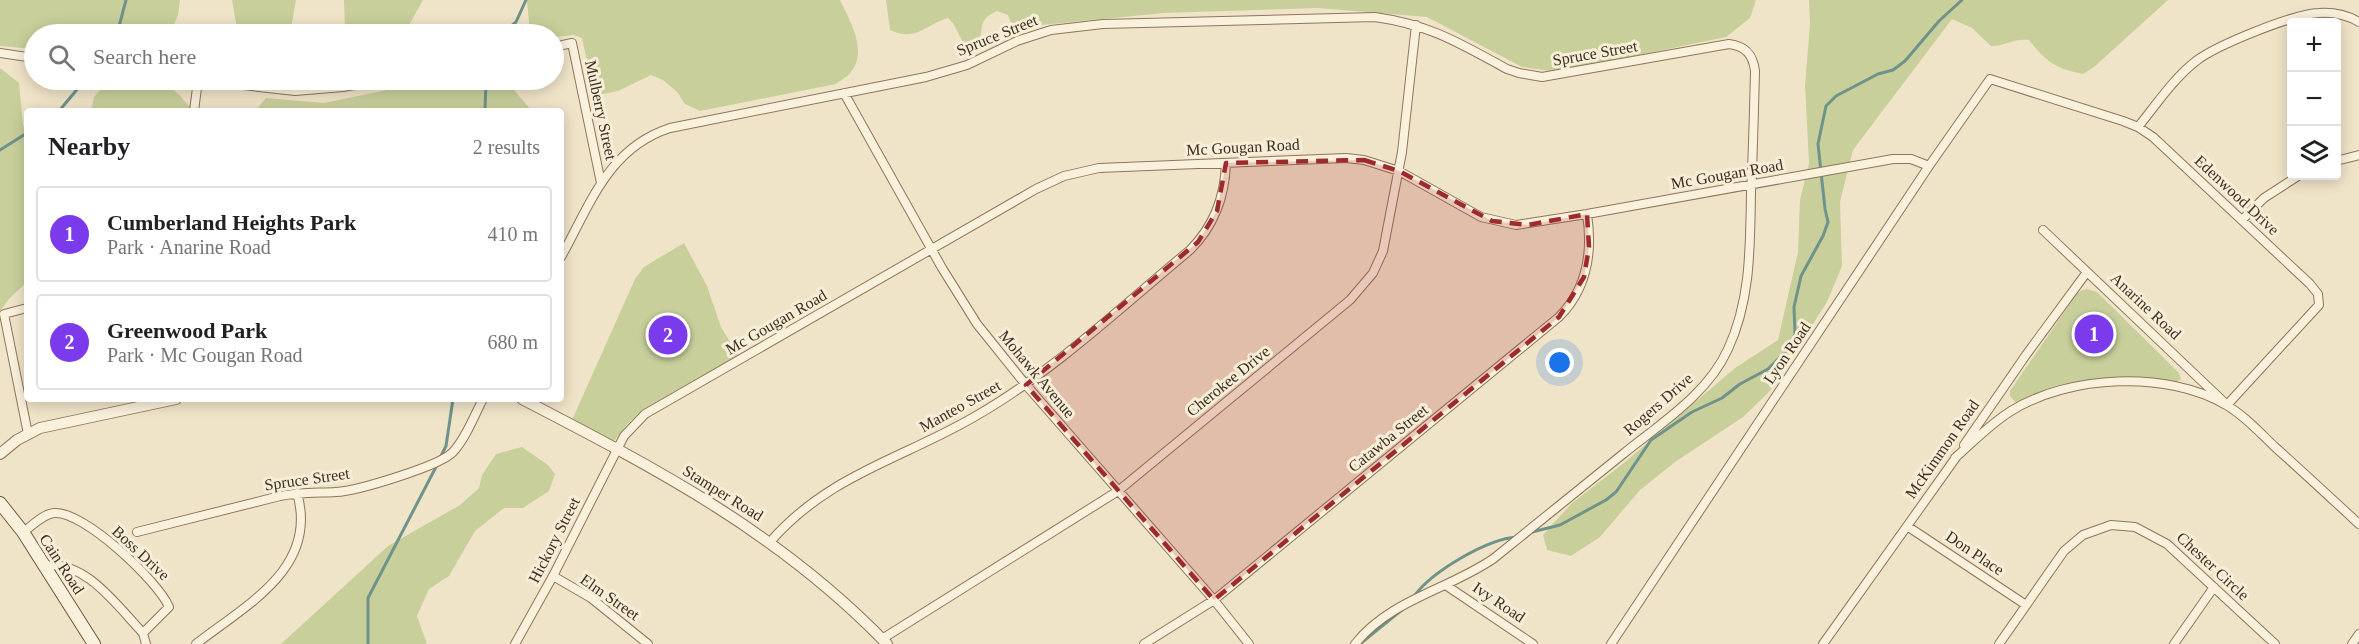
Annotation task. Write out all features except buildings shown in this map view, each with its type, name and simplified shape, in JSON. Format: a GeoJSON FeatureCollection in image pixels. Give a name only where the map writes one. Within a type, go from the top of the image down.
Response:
{"type":"FeatureCollection","features":[{"type":"Feature","properties":{"kind":"main road","name":"Cain Road"},"geometry":{"type":"LineString","coordinates":[[0,503],[23,532],[94,644]]}},
{"type":"Feature","properties":{"kind":"street"},"geometry":{"type":"LineString","coordinates":[[2138,127],[2186,70],[2221,46],[2306,15],[2330,13],[2348,16],[2359,22]]}},
{"type":"Feature","properties":{"kind":"street","name":"Spruce Street"},"geometry":{"type":"LineString","coordinates":[[564,251],[601,183],[623,154],[637,143],[658,132],[950,70],[1033,35],[1051,30],[1103,24],[1375,17],[1416,25],[1447,36],[1507,69],[1530,76],[1554,76],[1730,44],[1741,46],[1750,54]]}},
{"type":"Feature","properties":{"kind":"street","name":"Cherokee Drive"},"geometry":{"type":"LineString","coordinates":[[884,641],[1118,491],[1350,300],[1362,287],[1376,267],[1383,251],[1399,171],[1416,25]]}},
{"type":"Feature","properties":{"kind":"street","name":"Mulberry Street"},"geometry":{"type":"LineString","coordinates":[[564,45],[572,43],[601,183]]}},
{"type":"Feature","properties":{"kind":"street"},"geometry":{"type":"LineString","coordinates":[[0,53],[24,57]]}},
{"type":"Feature","properties":{"kind":"street","name":"Rogers Drive"},"geometry":{"type":"LineString","coordinates":[[1355,644],[1365,632],[1388,614],[1409,602],[1448,586],[1493,559],[1656,427],[1693,396],[1714,374],[1729,348],[1744,300],[1749,260],[1755,71],[1754,59],[1750,54]]}},
{"type":"Feature","properties":{"kind":"street","name":"Edenwood Drive"},"geometry":{"type":"LineString","coordinates":[[1990,80],[2138,127],[2153,137],[2318,294],[2319,299],[2315,310],[2227,405]]}},
{"type":"Feature","properties":{"kind":"street","name":"Lyon Road"},"geometry":{"type":"LineString","coordinates":[[1611,644],[1929,166],[1990,80]]}},
{"type":"Feature","properties":{"kind":"street"},"geometry":{"type":"LineString","coordinates":[[194,108],[197,90]]}},
{"type":"Feature","properties":{"kind":"street"},"geometry":{"type":"LineString","coordinates":[[286,90],[307,90]]}},
{"type":"Feature","properties":{"kind":"street","name":"Mohawk Avenue"},"geometry":{"type":"LineString","coordinates":[[844,93],[971,315],[1026,385],[1214,600],[1249,644]]}},
{"type":"Feature","properties":{"kind":"street"},"geometry":{"type":"LineString","coordinates":[[2341,160],[2359,155]]}},
{"type":"Feature","properties":{"kind":"street","name":"Mc Gougan Road"},"geometry":{"type":"LineString","coordinates":[[618,448],[627,431],[645,414],[1036,189],[1064,176],[1099,168],[1346,158],[1364,160],[1399,171],[1481,217],[1498,222],[1528,225],[1893,159],[1911,159],[1929,166]]}},
{"type":"Feature","properties":{"kind":"street","name":"Manteo Street"},"geometry":{"type":"LineString","coordinates":[[770,542],[796,515],[834,487],[956,427],[1026,385],[1198,242],[1217,211],[1223,194],[1226,163]]}},
{"type":"Feature","properties":{"kind":"street"},"geometry":{"type":"LineString","coordinates":[[2242,220],[2264,198],[2292,180]]}},
{"type":"Feature","properties":{"kind":"street","name":"Catawba Street"},"geometry":{"type":"LineString","coordinates":[[1144,644],[1214,600],[1567,309],[1580,288],[1587,265],[1589,238],[1587,214]]}},
{"type":"Feature","properties":{"kind":"street","name":"Anarine Road"},"geometry":{"type":"LineString","coordinates":[[2043,230],[2227,405],[2359,524]]}},
{"type":"Feature","properties":{"kind":"street","name":"McKimmon Road"},"geometry":{"type":"LineString","coordinates":[[1823,644],[2087,272]]}},
{"type":"Feature","properties":{"kind":"street"},"geometry":{"type":"LineString","coordinates":[[24,310],[4,314],[28,434]]}},
{"type":"Feature","properties":{"kind":"street","name":"Anarine Road"},"geometry":{"type":"LineString","coordinates":[[1955,458],[1991,425],[2013,410],[2037,398],[2066,389],[2114,382],[2162,384],[2197,392],[2227,405]]}},
{"type":"Feature","properties":{"kind":"street"},"geometry":{"type":"LineString","coordinates":[[0,454],[28,434],[52,425],[162,402]]}},
{"type":"Feature","properties":{"kind":"street","name":"Spruce Street"},"geometry":{"type":"LineString","coordinates":[[137,532],[297,493],[346,491],[439,462],[458,446],[481,402]]}},
{"type":"Feature","properties":{"kind":"street","name":"Stamper Road"},"geometry":{"type":"LineString","coordinates":[[528,402],[618,448],[701,495],[770,542],[831,590],[884,641]]}},
{"type":"Feature","properties":{"kind":"street","name":"Hickory Street"},"geometry":{"type":"LineString","coordinates":[[515,644],[553,576],[618,448]]}},
{"type":"Feature","properties":{"kind":"street"},"geometry":{"type":"LineString","coordinates":[[196,644],[272,585],[288,566],[301,533],[302,509],[297,493]]}},
{"type":"Feature","properties":{"kind":"street","name":"Boss Drive"},"geometry":{"type":"LineString","coordinates":[[23,532],[46,515],[55,513],[64,514],[107,539],[160,591],[169,607],[143,633]]}},
{"type":"Feature","properties":{"kind":"street","name":"Chester Circle"},"geometry":{"type":"LineString","coordinates":[[1999,644],[2064,550],[2094,530],[2111,525],[2135,528],[2157,537],[2275,644]]}},
{"type":"Feature","properties":{"kind":"street","name":"Don Place"},"geometry":{"type":"LineString","coordinates":[[1907,526],[2026,605]]}},
{"type":"Feature","properties":{"kind":"street"},"geometry":{"type":"LineString","coordinates":[[44,566],[55,564],[70,566],[88,577],[143,633],[146,644]]}},
{"type":"Feature","properties":{"kind":"street","name":"Elm Street"},"geometry":{"type":"LineString","coordinates":[[553,576],[591,598],[648,644]]}},
{"type":"Feature","properties":{"kind":"street","name":"Ivy Road"},"geometry":{"type":"LineString","coordinates":[[1448,586],[1533,644]]}},
{"type":"Feature","properties":{"kind":"street"},"geometry":{"type":"LineString","coordinates":[[2174,644],[2214,587]]}},
{"type":"Feature","properties":{"kind":"street"},"geometry":{"type":"LineString","coordinates":[[2352,644],[2359,634]]}},
{"type":"Feature","properties":{"kind":"highlighted area"},"geometry":{"type":"Polygon","coordinates":[[[1364,160],[1399,171],[1492,221],[1528,225],[1587,214],[1589,247],[1584,277],[1559,317],[1214,600],[1026,385],[1198,242],[1217,211],[1226,163],[1364,160]]]}},
{"type":"Feature","properties":{"kind":"green space"},"geometry":{"type":"Polygon","coordinates":[[[0,0],[180,0],[174,24],[24,24],[24,48],[0,46],[0,0]]]}},
{"type":"Feature","properties":{"kind":"green space"},"geometry":{"type":"Polygon","coordinates":[[[232,0],[296,0],[292,24],[236,24],[232,0]]]}},
{"type":"Feature","properties":{"kind":"green space"},"geometry":{"type":"Polygon","coordinates":[[[344,0],[423,0],[410,24],[345,24],[344,0]]]}},
{"type":"Feature","properties":{"kind":"green space"},"geometry":{"type":"Polygon","coordinates":[[[527,0],[840,0],[856,36],[858,54],[851,72],[836,84],[700,111],[685,104],[678,93],[663,80],[651,75],[618,91],[598,95],[593,87],[582,38],[573,35],[564,36],[564,24],[529,24],[527,0]]]}},
{"type":"Feature","properties":{"kind":"green space"},"geometry":{"type":"Polygon","coordinates":[[[886,0],[1756,0],[1750,18],[1726,37],[1557,72],[1522,67],[1427,17],[1318,8],[1164,13],[1021,27],[1011,23],[1008,15],[997,11],[983,23],[976,47],[966,48],[948,18],[914,33],[899,33],[890,30],[886,0]]]}},
{"type":"Feature","properties":{"kind":"green space"},"geometry":{"type":"Polygon","coordinates":[[[1809,0],[2168,0],[2094,67],[2083,74],[2066,70],[2052,63],[2029,40],[1991,46],[1972,28],[1952,19],[1853,150],[1840,202],[1842,266],[1827,302],[1770,391],[1743,417],[1675,462],[1640,490],[1600,537],[1571,556],[1547,550],[1543,535],[1571,504],[1625,462],[1735,368],[1778,340],[1798,252],[1800,200],[1809,163],[1805,86],[1810,24],[1809,0]]]}},
{"type":"Feature","properties":{"kind":"green space"},"geometry":{"type":"Polygon","coordinates":[[[0,68],[19,83],[24,127],[24,285],[0,311],[0,68]]]}},
{"type":"Feature","properties":{"kind":"green space"},"geometry":{"type":"Polygon","coordinates":[[[100,90],[173,90],[190,108],[92,108],[94,97],[100,90]]]}},
{"type":"Feature","properties":{"kind":"green space"},"geometry":{"type":"Polygon","coordinates":[[[387,90],[514,90],[529,108],[258,108],[266,98],[324,103],[387,90]]]}},
{"type":"Feature","properties":{"kind":"green space"},"geometry":{"type":"Polygon","coordinates":[[[684,243],[707,286],[721,327],[738,355],[642,410],[614,441],[572,420],[635,279],[644,267],[684,243]]]}},
{"type":"Feature","properties":{"kind":"green space"},"geometry":{"type":"Polygon","coordinates":[[[2087,289],[2097,292],[2179,373],[2181,379],[2173,385],[2114,379],[2016,403],[2010,396],[2010,391],[2076,295],[2087,289]]]}},
{"type":"Feature","properties":{"kind":"green space"},"geometry":{"type":"Polygon","coordinates":[[[522,447],[548,465],[555,474],[549,491],[523,508],[504,508],[475,531],[449,576],[429,589],[417,616],[427,644],[281,644],[388,546],[460,505],[479,488],[482,475],[496,454],[522,447]]]}},
{"type":"Feature","properties":{"kind":"waterway"},"geometry":{"type":"LineString","coordinates":[[120,24],[126,0]]}},
{"type":"Feature","properties":{"kind":"waterway"},"geometry":{"type":"LineString","coordinates":[[514,24],[526,0]]}},
{"type":"Feature","properties":{"kind":"waterway"},"geometry":{"type":"LineString","coordinates":[[1532,532],[1560,525],[1606,500],[1616,492],[1651,440],[1692,412],[1722,398],[1740,384],[1768,369],[1789,348],[1795,334],[1794,307],[1801,276],[1828,222],[1818,144],[1826,106],[1836,96],[1878,74],[1893,70],[1905,61],[1939,21],[1962,0]]}},
{"type":"Feature","properties":{"kind":"waterway"},"geometry":{"type":"LineString","coordinates":[[62,108],[77,90]]}},
{"type":"Feature","properties":{"kind":"waterway"},"geometry":{"type":"LineString","coordinates":[[485,108],[486,90]]}},
{"type":"Feature","properties":{"kind":"waterway"},"geometry":{"type":"LineString","coordinates":[[0,150],[24,135]]}},
{"type":"Feature","properties":{"kind":"waterway"},"geometry":{"type":"LineString","coordinates":[[441,456],[446,446],[453,402]]}},
{"type":"Feature","properties":{"kind":"waterway"},"geometry":{"type":"LineString","coordinates":[[368,644],[368,598],[437,465]]}},
{"type":"Feature","properties":{"kind":"waterway"},"geometry":{"type":"LineString","coordinates":[[1415,595],[1434,576],[1476,550],[1517,537]]}},
{"type":"Feature","properties":{"kind":"waterway"},"geometry":{"type":"LineString","coordinates":[[1360,644],[1403,609]]}},
{"type":"Feature","properties":{"kind":"place","name":"Cumberland Heights Park"},"geometry":{"type":"Point","coordinates":[2094,334]}},
{"type":"Feature","properties":{"kind":"place","name":"Greenwood Park"},"geometry":{"type":"Point","coordinates":[668,335]}}]}
